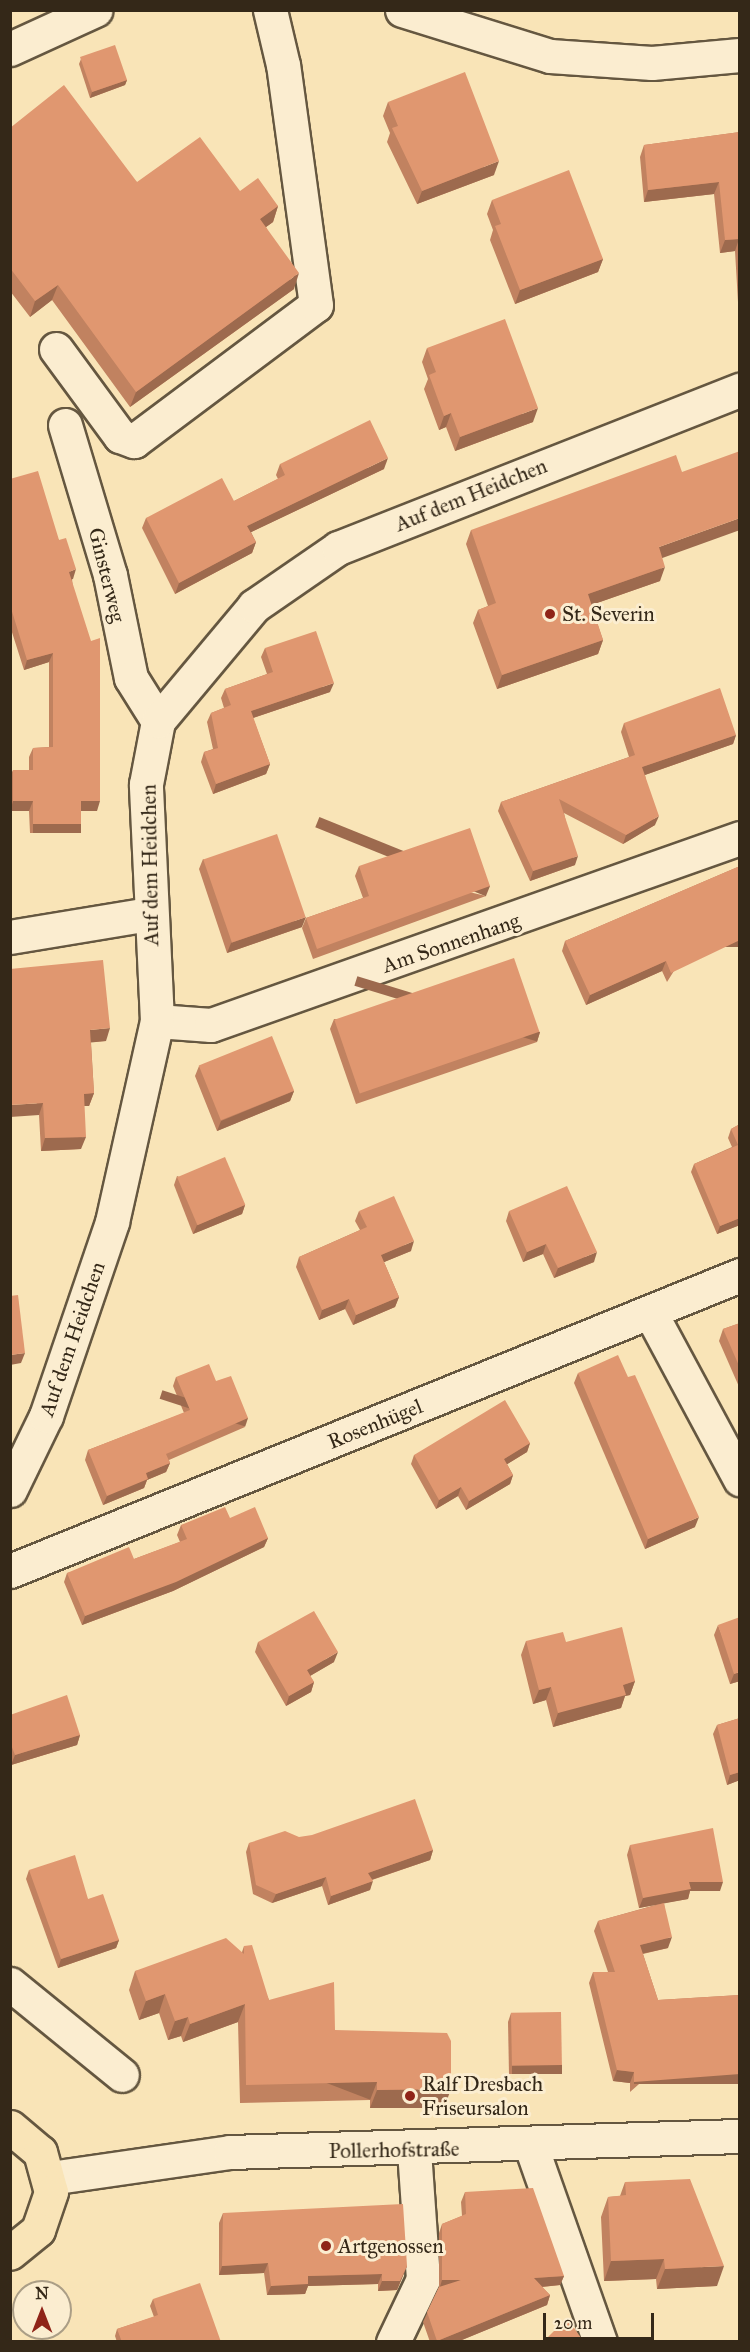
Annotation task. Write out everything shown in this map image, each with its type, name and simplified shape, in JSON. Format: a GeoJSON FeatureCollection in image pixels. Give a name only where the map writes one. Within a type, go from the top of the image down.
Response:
{"type":"FeatureCollection","features":[{"type":"Feature","properties":{"kind":"main road"},"geometry":{"type":"LineString","coordinates":[[10,2127],[40,2152],[50,2178],[45,2218],[29,2240],[10,2253]]}},
{"type":"Feature","properties":{"kind":"street"},"geometry":{"type":"LineString","coordinates":[[10,49],[95,10]]}},
{"type":"Feature","properties":{"kind":"street"},"geometry":{"type":"LineString","coordinates":[[56,349],[120,436],[134,441],[316,305],[283,65],[270,10]]}},
{"type":"Feature","properties":{"kind":"street"},"geometry":{"type":"LineString","coordinates":[[402,10],[439,16],[499,43],[604,63],[740,56]]}},
{"type":"Feature","properties":{"kind":"street","name":"Auf dem Heidchen"},"geometry":{"type":"LineString","coordinates":[[10,1490],[46,1416],[112,1222],[157,1021],[149,914],[146,784],[158,721],[254,606],[338,549],[740,390]]}},
{"type":"Feature","properties":{"kind":"street","name":"Ginsterweg"},"geometry":{"type":"LineString","coordinates":[[65,425],[110,575],[131,678],[158,721]]}},
{"type":"Feature","properties":{"kind":"street","name":"Am Sonnenhang"},"geometry":{"type":"LineString","coordinates":[[157,1021],[211,1025],[740,838]]}},
{"type":"Feature","properties":{"kind":"street"},"geometry":{"type":"LineString","coordinates":[[10,937],[149,914]]}},
{"type":"Feature","properties":{"kind":"street","name":"Rosenhügel"},"geometry":{"type":"LineString","coordinates":[[10,1571],[740,1275]]}},
{"type":"Feature","properties":{"kind":"street"},"geometry":{"type":"LineString","coordinates":[[650,1312],[740,1479]]}},
{"type":"Feature","properties":{"kind":"street"},"geometry":{"type":"LineString","coordinates":[[10,1984],[122,2075]]}},
{"type":"Feature","properties":{"kind":"street","name":"Pollerhofstraße"},"geometry":{"type":"LineString","coordinates":[[50,2178],[230,2152],[414,2150],[740,2136]]}},
{"type":"Feature","properties":{"kind":"street"},"geometry":{"type":"LineString","coordinates":[[531,2145],[600,2342]]}},
{"type":"Feature","properties":{"kind":"street"},"geometry":{"type":"LineString","coordinates":[[393,2342],[423,2279],[414,2150]]}},
{"type":"Feature","properties":{"kind":"building"},"geometry":{"type":"Polygon","coordinates":[[[115,45],[127,80],[92,92],[80,57],[115,45]]]}},
{"type":"Feature","properties":{"kind":"building"},"geometry":{"type":"Polygon","coordinates":[[[465,72],[499,161],[422,191],[392,128],[398,126],[388,102],[465,72]]]}},
{"type":"Feature","properties":{"kind":"building"},"geometry":{"type":"Polygon","coordinates":[[[64,85],[137,182],[200,137],[240,191],[258,178],[278,206],[260,219],[299,273],[136,392],[58,285],[35,301],[10,268],[10,128],[64,85]]]}},
{"type":"Feature","properties":{"kind":"building"},"geometry":{"type":"Polygon","coordinates":[[[740,132],[740,240],[725,240],[719,182],[648,190],[644,145],[740,132]]]}},
{"type":"Feature","properties":{"kind":"building"},"geometry":{"type":"Polygon","coordinates":[[[569,170],[603,259],[520,290],[495,226],[501,224],[492,200],[569,170]]]}},
{"type":"Feature","properties":{"kind":"building"},"geometry":{"type":"Polygon","coordinates":[[[505,319],[538,408],[460,437],[451,413],[444,416],[429,375],[436,372],[427,348],[505,319]]]}},
{"type":"Feature","properties":{"kind":"building"},"geometry":{"type":"Polygon","coordinates":[[[370,420],[388,458],[247,526],[256,542],[179,583],[146,518],[222,478],[234,501],[285,475],[280,464],[370,420]]]}},
{"type":"Feature","properties":{"kind":"building"},"geometry":{"type":"Polygon","coordinates":[[[740,451],[740,518],[659,547],[665,567],[588,594],[603,640],[502,675],[478,610],[496,603],[471,530],[676,455],[682,472],[740,451]]]}},
{"type":"Feature","properties":{"kind":"building"},"geometry":{"type":"Polygon","coordinates":[[[38,471],[59,540],[66,538],[76,569],[69,572],[91,641],[100,638],[100,801],[81,801],[81,824],[33,824],[33,801],[13,801],[13,770],[33,770],[33,748],[53,747],[53,653],[27,660],[10,605],[10,479],[38,471]]]}},
{"type":"Feature","properties":{"kind":"building"},"geometry":{"type":"Polygon","coordinates":[[[316,631],[334,683],[251,711],[270,764],[216,784],[204,752],[218,748],[211,713],[231,705],[225,689],[273,672],[265,648],[316,631]]]}},
{"type":"Feature","properties":{"kind":"building"},"geometry":{"type":"Polygon","coordinates":[[[720,688],[736,735],[642,767],[659,816],[626,835],[559,799],[578,856],[533,871],[501,802],[635,755],[624,723],[720,688]]]}},
{"type":"Feature","properties":{"kind":"building"},"geometry":{"type":"Polygon","coordinates":[[[470,828],[490,886],[317,949],[306,918],[369,896],[359,866],[470,828]]]}},
{"type":"Feature","properties":{"kind":"building"},"geometry":{"type":"Polygon","coordinates":[[[277,834],[306,917],[232,943],[203,859],[277,834]]]}},
{"type":"Feature","properties":{"kind":"building"},"geometry":{"type":"Polygon","coordinates":[[[740,866],[740,940],[671,973],[666,961],[590,995],[565,941],[740,866]]]}},
{"type":"Feature","properties":{"kind":"building"},"geometry":{"type":"Polygon","coordinates":[[[514,958],[539,1032],[360,1094],[334,1020],[514,958]]]}},
{"type":"Feature","properties":{"kind":"building"},"geometry":{"type":"Polygon","coordinates":[[[103,960],[110,1028],[90,1030],[94,1093],[84,1094],[86,1137],[45,1138],[43,1103],[10,1105],[10,969],[103,960]]]}},
{"type":"Feature","properties":{"kind":"building"},"geometry":{"type":"Polygon","coordinates":[[[272,1036],[294,1091],[221,1120],[199,1066],[272,1036]]]}},
{"type":"Feature","properties":{"kind":"building"},"geometry":{"type":"Polygon","coordinates":[[[740,1124],[740,1218],[720,1226],[694,1164],[738,1145],[731,1129],[740,1124]]]}},
{"type":"Feature","properties":{"kind":"building"},"geometry":{"type":"Polygon","coordinates":[[[225,1157],[245,1205],[197,1225],[177,1177],[225,1157]]]}},
{"type":"Feature","properties":{"kind":"building"},"geometry":{"type":"Polygon","coordinates":[[[567,1186],[597,1252],[558,1268],[546,1244],[527,1252],[509,1211],[567,1186]]]}},
{"type":"Feature","properties":{"kind":"building"},"geometry":{"type":"Polygon","coordinates":[[[394,1196],[414,1241],[381,1255],[399,1297],[356,1315],[349,1299],[322,1310],[299,1257],[367,1227],[359,1211],[394,1196]]]}},
{"type":"Feature","properties":{"kind":"building"},"geometry":{"type":"Polygon","coordinates":[[[18,1295],[25,1353],[10,1355],[10,1296],[18,1295]]]}},
{"type":"Feature","properties":{"kind":"building"},"geometry":{"type":"Polygon","coordinates":[[[740,1323],[740,1368],[723,1329],[740,1323]]]}},
{"type":"Feature","properties":{"kind":"building"},"geometry":{"type":"Polygon","coordinates":[[[618,1355],[628,1377],[635,1375],[699,1517],[648,1539],[578,1373],[618,1355]]]}},
{"type":"Feature","properties":{"kind":"building"},"geometry":{"type":"Polygon","coordinates":[[[209,1364],[216,1381],[231,1376],[248,1418],[166,1454],[170,1463],[146,1473],[148,1479],[107,1496],[88,1450],[190,1410],[176,1377],[209,1364]]]}},
{"type":"Feature","properties":{"kind":"building"},"geometry":{"type":"Polygon","coordinates":[[[505,1400],[530,1443],[504,1459],[513,1475],[469,1501],[461,1487],[439,1500],[414,1455],[505,1400]]]}},
{"type":"Feature","properties":{"kind":"building"},"geometry":{"type":"Polygon","coordinates":[[[225,1507],[230,1518],[255,1507],[268,1538],[176,1582],[85,1616],[67,1573],[129,1547],[134,1559],[187,1539],[181,1525],[225,1507]]]}},
{"type":"Feature","properties":{"kind":"building"},"geometry":{"type":"Polygon","coordinates":[[[314,1611],[338,1652],[307,1670],[314,1682],[289,1696],[258,1642],[314,1611]]]}},
{"type":"Feature","properties":{"kind":"building"},"geometry":{"type":"Polygon","coordinates":[[[740,1617],[740,1672],[734,1674],[718,1625],[740,1617]]]}},
{"type":"Feature","properties":{"kind":"building"},"geometry":{"type":"Polygon","coordinates":[[[622,1627],[635,1681],[623,1685],[626,1695],[558,1713],[551,1687],[539,1690],[526,1641],[563,1632],[566,1642],[622,1627]]]}},
{"type":"Feature","properties":{"kind":"building"},"geometry":{"type":"Polygon","coordinates":[[[67,1695],[80,1735],[15,1755],[10,1742],[10,1715],[67,1695]]]}},
{"type":"Feature","properties":{"kind":"building"},"geometry":{"type":"Polygon","coordinates":[[[740,1718],[740,1772],[730,1775],[717,1725],[740,1718]]]}},
{"type":"Feature","properties":{"kind":"building"},"geometry":{"type":"Polygon","coordinates":[[[415,1799],[433,1850],[368,1873],[373,1881],[331,1896],[326,1877],[276,1894],[256,1885],[249,1843],[285,1831],[299,1837],[312,1835],[415,1799]]]}},
{"type":"Feature","properties":{"kind":"building"},"geometry":{"type":"Polygon","coordinates":[[[713,1828],[723,1882],[689,1882],[691,1889],[643,1898],[630,1845],[713,1828]]]}},
{"type":"Feature","properties":{"kind":"building"},"geometry":{"type":"Polygon","coordinates":[[[75,1855],[88,1899],[103,1894],[119,1940],[61,1959],[29,1870],[75,1855]]]}},
{"type":"Feature","properties":{"kind":"building"},"geometry":{"type":"Polygon","coordinates":[[[664,1903],[672,1937],[640,1945],[658,2000],[740,1995],[740,2074],[634,2082],[634,2072],[617,2070],[593,1972],[615,1972],[598,1921],[664,1903]]]}},
{"type":"Feature","properties":{"kind":"building"},"geometry":{"type":"Polygon","coordinates":[[[226,1938],[244,1954],[244,1946],[252,1945],[269,2000],[334,1982],[335,2030],[447,2033],[451,2041],[451,2089],[377,2090],[377,2082],[246,2085],[245,2004],[190,2024],[188,2017],[175,2021],[165,1994],[146,2001],[135,1971],[226,1938]]]}},
{"type":"Feature","properties":{"kind":"building"},"geometry":{"type":"Polygon","coordinates":[[[561,2012],[562,2065],[512,2066],[511,2013],[561,2012]]]}},
{"type":"Feature","properties":{"kind":"building"},"geometry":{"type":"Polygon","coordinates":[[[690,2179],[724,2266],[665,2269],[664,2259],[611,2261],[608,2197],[626,2195],[625,2182],[690,2179]]]}},
{"type":"Feature","properties":{"kind":"building"},"geometry":{"type":"Polygon","coordinates":[[[533,2188],[564,2276],[534,2278],[550,2295],[437,2341],[427,2312],[439,2287],[461,2280],[442,2280],[442,2224],[466,2214],[465,2192],[533,2188]]]}},
{"type":"Feature","properties":{"kind":"building","name":"Artgenossen"},"geometry":{"type":"Polygon","coordinates":[[[403,2204],[407,2266],[400,2281],[382,2281],[382,2274],[308,2276],[308,2284],[271,2286],[268,2263],[222,2266],[223,2213],[403,2204]]]}},
{"type":"Feature","properties":{"kind":"building"},"geometry":{"type":"Polygon","coordinates":[[[200,2283],[221,2342],[122,2342],[117,2329],[158,2315],[153,2299],[200,2283]]]}},
{"type":"Feature","properties":{"kind":"building"},"geometry":{"type":"Polygon","coordinates":[[[567,2318],[584,2342],[543,2342],[567,2318]]]}},
{"type":"Feature","properties":{"kind":"place","name":"St. Severin"},"geometry":{"type":"Point","coordinates":[550,614]}},
{"type":"Feature","properties":{"kind":"place","name":"Ralf Dresbach Friseursalon"},"geometry":{"type":"Point","coordinates":[410,2096]}},
{"type":"Feature","properties":{"kind":"place","name":"Artgenossen"},"geometry":{"type":"Point","coordinates":[326,2246]}}]}
